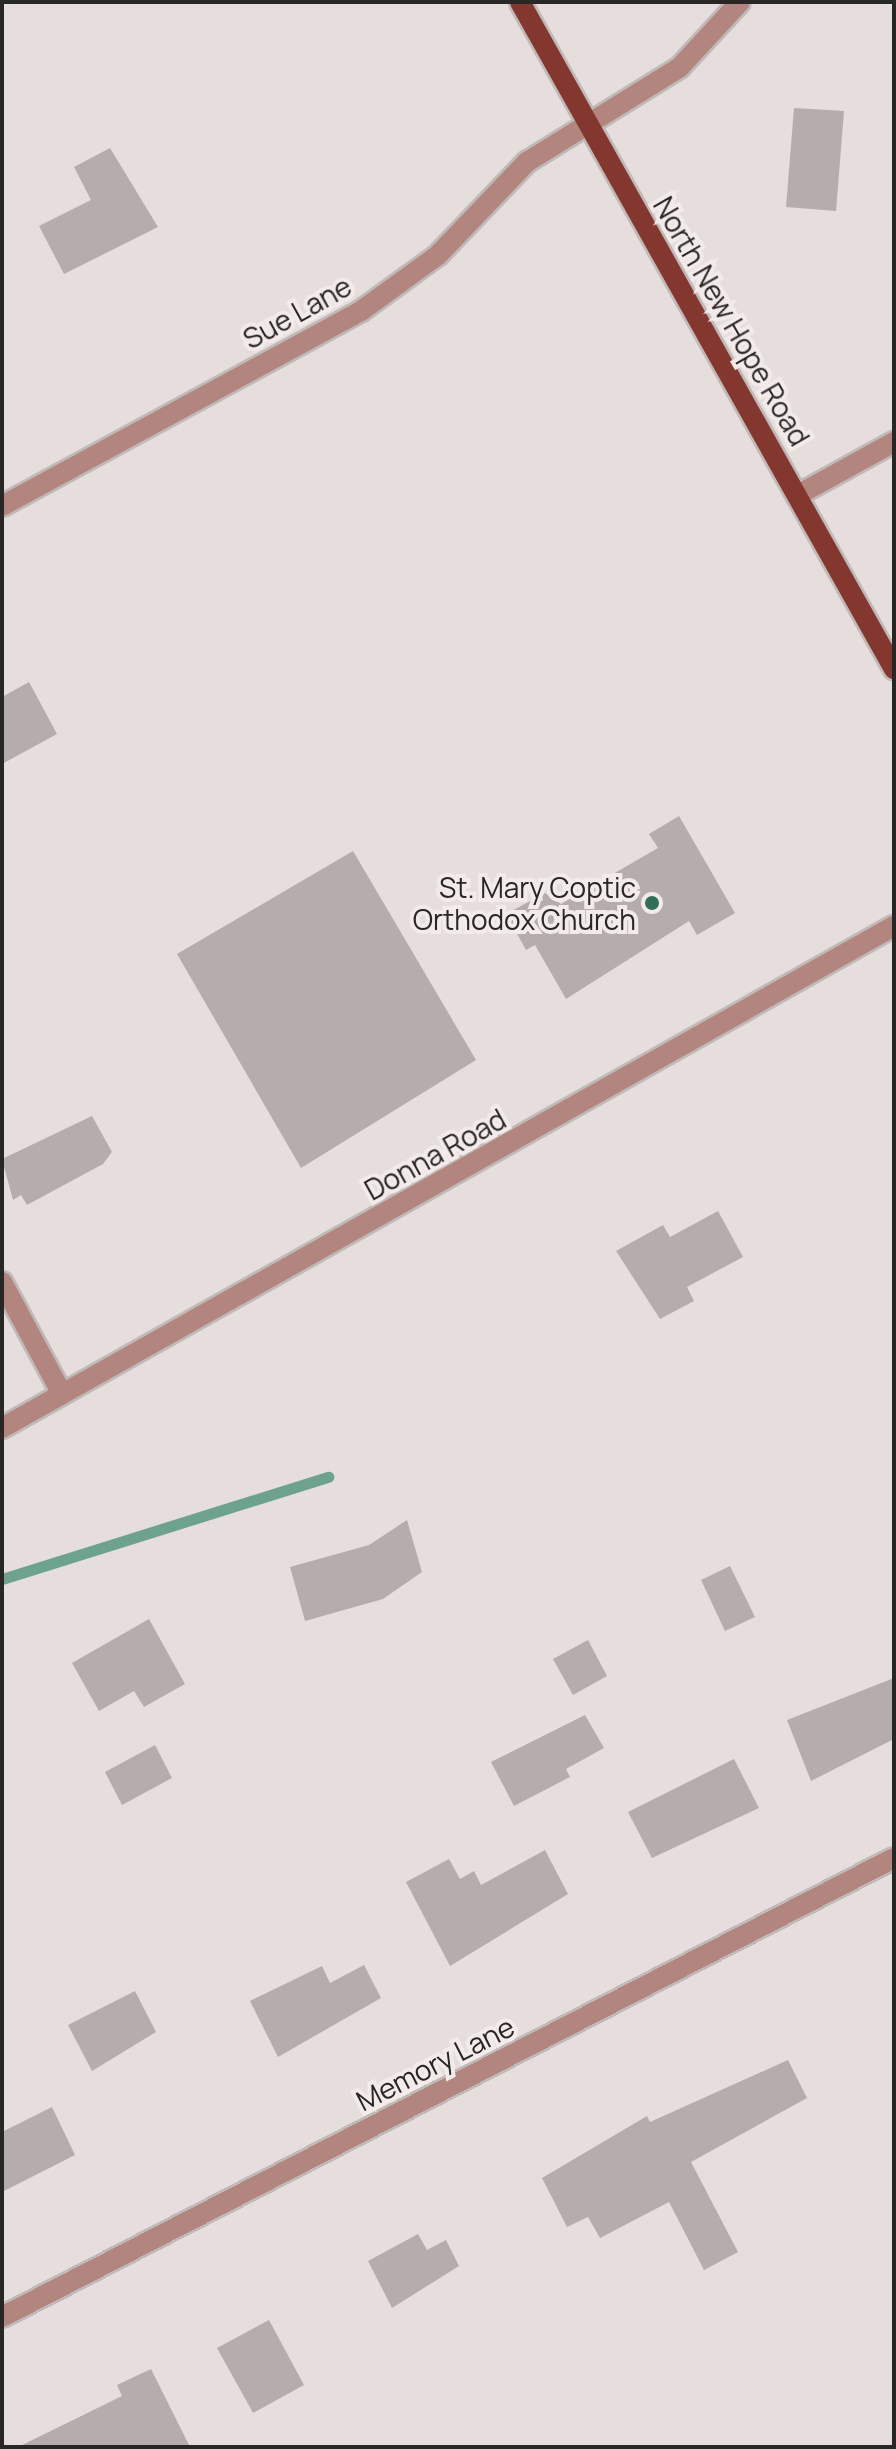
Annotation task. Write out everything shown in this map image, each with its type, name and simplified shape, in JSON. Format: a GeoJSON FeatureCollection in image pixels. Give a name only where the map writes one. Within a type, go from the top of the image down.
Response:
{"type":"FeatureCollection","features":[{"type":"Feature","properties":{"kind":"main road","name":"North New Hope Road"},"geometry":{"type":"LineString","coordinates":[[520,2],[894,669]]}},
{"type":"Feature","properties":{"kind":"street","name":"Sue Lane"},"geometry":{"type":"LineString","coordinates":[[2,506],[361,311],[438,255],[527,162],[680,67],[740,2]]}},
{"type":"Feature","properties":{"kind":"street"},"geometry":{"type":"LineString","coordinates":[[798,495],[894,442]]}},
{"type":"Feature","properties":{"kind":"street","name":"Donna Road"},"geometry":{"type":"LineString","coordinates":[[2,1428],[894,926]]}},
{"type":"Feature","properties":{"kind":"street"},"geometry":{"type":"LineString","coordinates":[[2,1282],[62,1394]]}},
{"type":"Feature","properties":{"kind":"street","name":"Memory Lane"},"geometry":{"type":"LineString","coordinates":[[2,2317],[894,1858]]}},
{"type":"Feature","properties":{"kind":"building"},"geometry":{"type":"Polygon","coordinates":[[[794,108],[844,111],[836,211],[786,207],[794,108]]]}},
{"type":"Feature","properties":{"kind":"building"},"geometry":{"type":"Polygon","coordinates":[[[110,148],[158,227],[64,274],[39,226],[91,200],[74,167],[110,148]]]}},
{"type":"Feature","properties":{"kind":"building"},"geometry":{"type":"Polygon","coordinates":[[[29,682],[57,734],[2,764],[2,697],[29,682]]]}},
{"type":"Feature","properties":{"kind":"building"},"geometry":{"type":"Polygon","coordinates":[[[679,816],[735,913],[697,935],[689,921],[566,999],[535,945],[526,950],[506,914],[545,893],[561,904],[658,848],[649,834],[679,816]]]}},
{"type":"Feature","properties":{"kind":"building"},"geometry":{"type":"Polygon","coordinates":[[[353,851],[476,1060],[301,1168],[177,954],[353,851]]]}},
{"type":"Feature","properties":{"kind":"building"},"geometry":{"type":"Polygon","coordinates":[[[92,1116],[112,1152],[103,1164],[27,1205],[21,1195],[13,1200],[2,1159],[92,1116]]]}},
{"type":"Feature","properties":{"kind":"building"},"geometry":{"type":"Polygon","coordinates":[[[718,1211],[743,1257],[687,1287],[694,1301],[660,1319],[616,1251],[663,1225],[670,1237],[718,1211]]]}},
{"type":"Feature","properties":{"kind":"building"},"geometry":{"type":"Polygon","coordinates":[[[407,1520],[422,1572],[383,1599],[305,1621],[290,1567],[369,1545],[407,1520]]]}},
{"type":"Feature","properties":{"kind":"building"},"geometry":{"type":"Polygon","coordinates":[[[730,1566],[755,1617],[725,1631],[701,1580],[730,1566]]]}},
{"type":"Feature","properties":{"kind":"building"},"geometry":{"type":"Polygon","coordinates":[[[149,1619],[185,1684],[144,1707],[134,1691],[99,1711],[72,1663],[149,1619]]]}},
{"type":"Feature","properties":{"kind":"building"},"geometry":{"type":"Polygon","coordinates":[[[588,1640],[607,1676],[573,1695],[553,1659],[588,1640]]]}},
{"type":"Feature","properties":{"kind":"building"},"geometry":{"type":"Polygon","coordinates":[[[894,1678],[894,1739],[811,1781],[787,1720],[894,1678]]]}},
{"type":"Feature","properties":{"kind":"building"},"geometry":{"type":"Polygon","coordinates":[[[585,1715],[604,1748],[566,1769],[570,1777],[514,1806],[491,1762],[585,1715]]]}},
{"type":"Feature","properties":{"kind":"building"},"geometry":{"type":"Polygon","coordinates":[[[155,1745],[172,1778],[122,1805],[105,1772],[155,1745]]]}},
{"type":"Feature","properties":{"kind":"building"},"geometry":{"type":"Polygon","coordinates":[[[734,1759],[759,1808],[652,1858],[628,1812],[734,1759]]]}},
{"type":"Feature","properties":{"kind":"building"},"geometry":{"type":"Polygon","coordinates":[[[545,1850],[568,1894],[450,1966],[406,1882],[449,1859],[460,1879],[474,1871],[481,1885],[545,1850]]]}},
{"type":"Feature","properties":{"kind":"building"},"geometry":{"type":"Polygon","coordinates":[[[364,1965],[381,1998],[278,2057],[250,2001],[322,1966],[330,1983],[364,1965]]]}},
{"type":"Feature","properties":{"kind":"building"},"geometry":{"type":"Polygon","coordinates":[[[135,1991],[156,2032],[92,2071],[68,2025],[135,1991]]]}},
{"type":"Feature","properties":{"kind":"building"},"geometry":{"type":"Polygon","coordinates":[[[788,2060],[807,2098],[691,2162],[738,2252],[704,2270],[669,2202],[600,2238],[588,2217],[567,2227],[542,2178],[647,2116],[650,2122],[788,2060]]]}},
{"type":"Feature","properties":{"kind":"building"},"geometry":{"type":"Polygon","coordinates":[[[52,2107],[75,2155],[2,2192],[2,2132],[52,2107]]]}},
{"type":"Feature","properties":{"kind":"building"},"geometry":{"type":"Polygon","coordinates":[[[418,2234],[427,2250],[446,2240],[459,2266],[392,2308],[368,2261],[418,2234]]]}},
{"type":"Feature","properties":{"kind":"building"},"geometry":{"type":"Polygon","coordinates":[[[269,2320],[304,2385],[253,2413],[217,2348],[269,2320]]]}},
{"type":"Feature","properties":{"kind":"building"},"geometry":{"type":"Polygon","coordinates":[[[151,2369],[190,2447],[18,2447],[122,2396],[117,2385],[151,2369]]]}},
{"type":"Feature","properties":{"kind":"waterway"},"geometry":{"type":"LineString","coordinates":[[2,1579],[328,1477]]}},
{"type":"Feature","properties":{"kind":"place","name":"St. Mary Coptic Orthodox Church"},"geometry":{"type":"Point","coordinates":[652,903]}}]}
